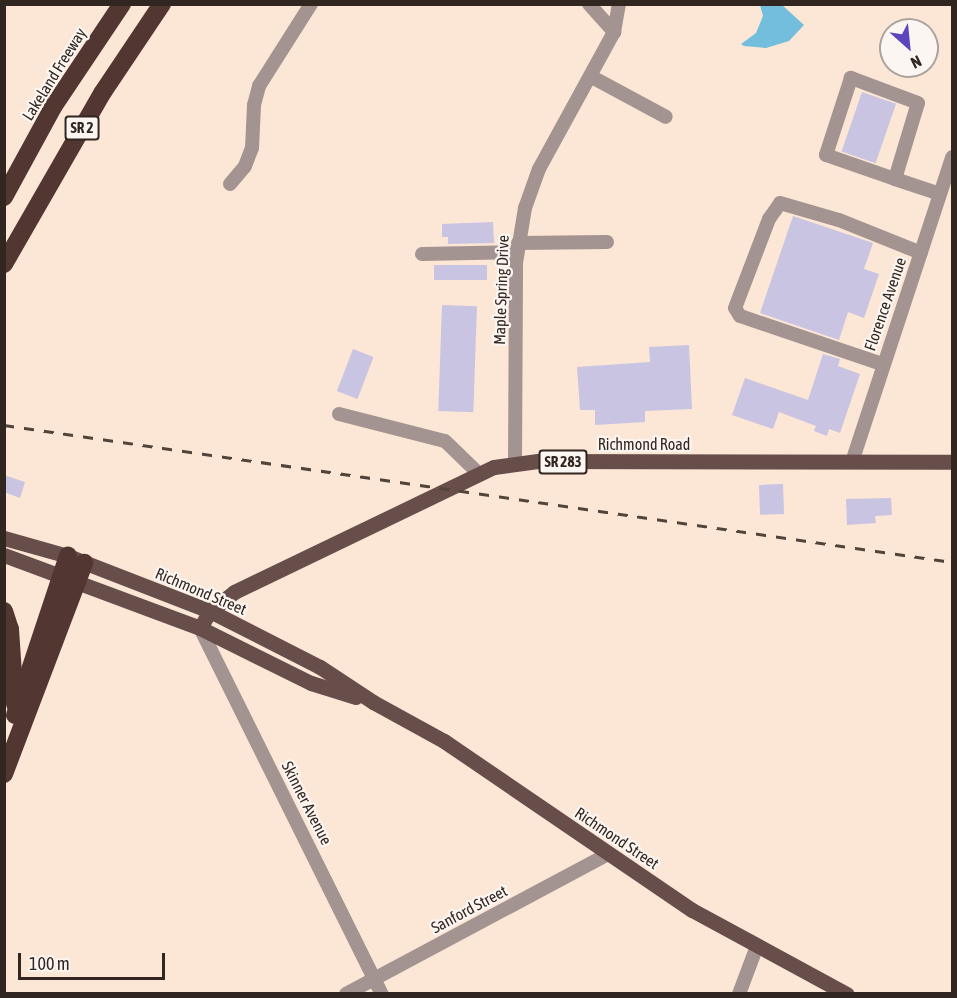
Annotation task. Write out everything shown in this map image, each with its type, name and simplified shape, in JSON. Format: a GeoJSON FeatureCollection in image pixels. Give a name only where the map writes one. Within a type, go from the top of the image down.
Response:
{"type":"FeatureCollection","features":[{"type":"Feature","properties":{"kind":"highway","name":"Lakeland Freeway"},"geometry":{"type":"LineString","coordinates":[[4,197],[53,107],[122,4]]}},
{"type":"Feature","properties":{"kind":"highway","name":"SR 2"},"geometry":{"type":"LineString","coordinates":[[4,264],[103,92],[162,4]]}},
{"type":"Feature","properties":{"kind":"highway"},"geometry":{"type":"LineString","coordinates":[[4,743],[72,568]]}},
{"type":"Feature","properties":{"kind":"highway"},"geometry":{"type":"LineString","coordinates":[[4,774],[72,568]]}},
{"type":"Feature","properties":{"kind":"highway"},"geometry":{"type":"LineString","coordinates":[[4,611],[10,629],[15,715]]}},
{"type":"Feature","properties":{"kind":"main road","name":"Richmond Road"},"geometry":{"type":"LineString","coordinates":[[200,628],[210,611],[234,592],[477,472],[515,463],[952,462]]}},
{"type":"Feature","properties":{"kind":"main road","name":"Richmond Street"},"geometry":{"type":"LineString","coordinates":[[4,538],[200,628],[312,683],[373,702]]}},
{"type":"Feature","properties":{"kind":"main road","name":"Richmond Street"},"geometry":{"type":"LineString","coordinates":[[4,555],[72,568],[210,611],[320,667],[373,702],[444,741],[692,910],[847,993]]}},
{"type":"Feature","properties":{"kind":"street"},"geometry":{"type":"LineString","coordinates":[[230,184],[250,156],[254,137],[254,105],[259,86],[311,4]]}},
{"type":"Feature","properties":{"kind":"street"},"geometry":{"type":"LineString","coordinates":[[589,4],[614,32]]}},
{"type":"Feature","properties":{"kind":"street","name":"Maple Spring Drive"},"geometry":{"type":"LineString","coordinates":[[515,463],[517,248],[531,188],[614,32],[619,4]]}},
{"type":"Feature","properties":{"kind":"street"},"geometry":{"type":"LineString","coordinates":[[590,76],[666,117]]}},
{"type":"Feature","properties":{"kind":"street"},"geometry":{"type":"LineString","coordinates":[[895,179],[918,103],[851,78],[826,155],[895,179],[940,194]]}},
{"type":"Feature","properties":{"kind":"street","name":"Florence Avenue"},"geometry":{"type":"LineString","coordinates":[[852,462],[882,364],[952,157]]}},
{"type":"Feature","properties":{"kind":"street"},"geometry":{"type":"LineString","coordinates":[[882,364],[740,316],[735,308],[775,205],[780,203],[829,217],[921,253]]}},
{"type":"Feature","properties":{"kind":"street"},"geometry":{"type":"LineString","coordinates":[[422,254],[607,242]]}},
{"type":"Feature","properties":{"kind":"street"},"geometry":{"type":"LineString","coordinates":[[339,414],[445,441],[477,472]]}},
{"type":"Feature","properties":{"kind":"street","name":"Skinner Avenue"},"geometry":{"type":"LineString","coordinates":[[200,628],[377,977],[382,993]]}},
{"type":"Feature","properties":{"kind":"street","name":"Sanford Street"},"geometry":{"type":"LineString","coordinates":[[346,993],[608,854]]}},
{"type":"Feature","properties":{"kind":"street"},"geometry":{"type":"LineString","coordinates":[[739,993],[757,946]]}},
{"type":"Feature","properties":{"kind":"water"},"geometry":{"type":"Polygon","coordinates":[[[760,5],[782,5],[804,25],[789,41],[766,48],[744,46],[741,44],[756,33],[763,16],[760,5]]]}},
{"type":"Feature","properties":{"kind":"building"},"geometry":{"type":"Polygon","coordinates":[[[862,92],[896,104],[876,163],[841,152],[862,92]]]}},
{"type":"Feature","properties":{"kind":"building"},"geometry":{"type":"Polygon","coordinates":[[[793,216],[873,243],[864,269],[879,274],[864,318],[848,312],[839,340],[760,313],[793,216]]]}},
{"type":"Feature","properties":{"kind":"building"},"geometry":{"type":"Polygon","coordinates":[[[493,222],[494,243],[448,244],[448,237],[442,237],[442,224],[493,222]]]}},
{"type":"Feature","properties":{"kind":"building"},"geometry":{"type":"Polygon","coordinates":[[[434,265],[487,265],[487,280],[434,280],[434,265]]]}},
{"type":"Feature","properties":{"kind":"building"},"geometry":{"type":"Polygon","coordinates":[[[442,305],[477,306],[473,412],[438,411],[442,305]]]}},
{"type":"Feature","properties":{"kind":"building"},"geometry":{"type":"Polygon","coordinates":[[[689,345],[692,409],[645,411],[645,422],[595,425],[595,410],[580,410],[577,367],[650,362],[649,347],[689,345]]]}},
{"type":"Feature","properties":{"kind":"building"},"geometry":{"type":"Polygon","coordinates":[[[353,349],[374,357],[357,399],[337,391],[353,349]]]}},
{"type":"Feature","properties":{"kind":"building"},"geometry":{"type":"Polygon","coordinates":[[[823,354],[840,359],[838,366],[860,374],[840,433],[829,429],[827,436],[814,431],[816,426],[779,412],[773,429],[732,415],[745,378],[808,400],[823,354]]]}},
{"type":"Feature","properties":{"kind":"building"},"geometry":{"type":"Polygon","coordinates":[[[4,475],[25,482],[20,498],[4,492],[4,475]]]}},
{"type":"Feature","properties":{"kind":"building"},"geometry":{"type":"Polygon","coordinates":[[[783,484],[784,514],[760,515],[759,485],[783,484]]]}},
{"type":"Feature","properties":{"kind":"building"},"geometry":{"type":"Polygon","coordinates":[[[891,498],[892,515],[875,516],[876,523],[847,525],[846,499],[891,498]]]}},
{"type":"Feature","properties":{"kind":"railway"},"geometry":{"type":"LineString","coordinates":[[4,425],[952,562]]}}]}
